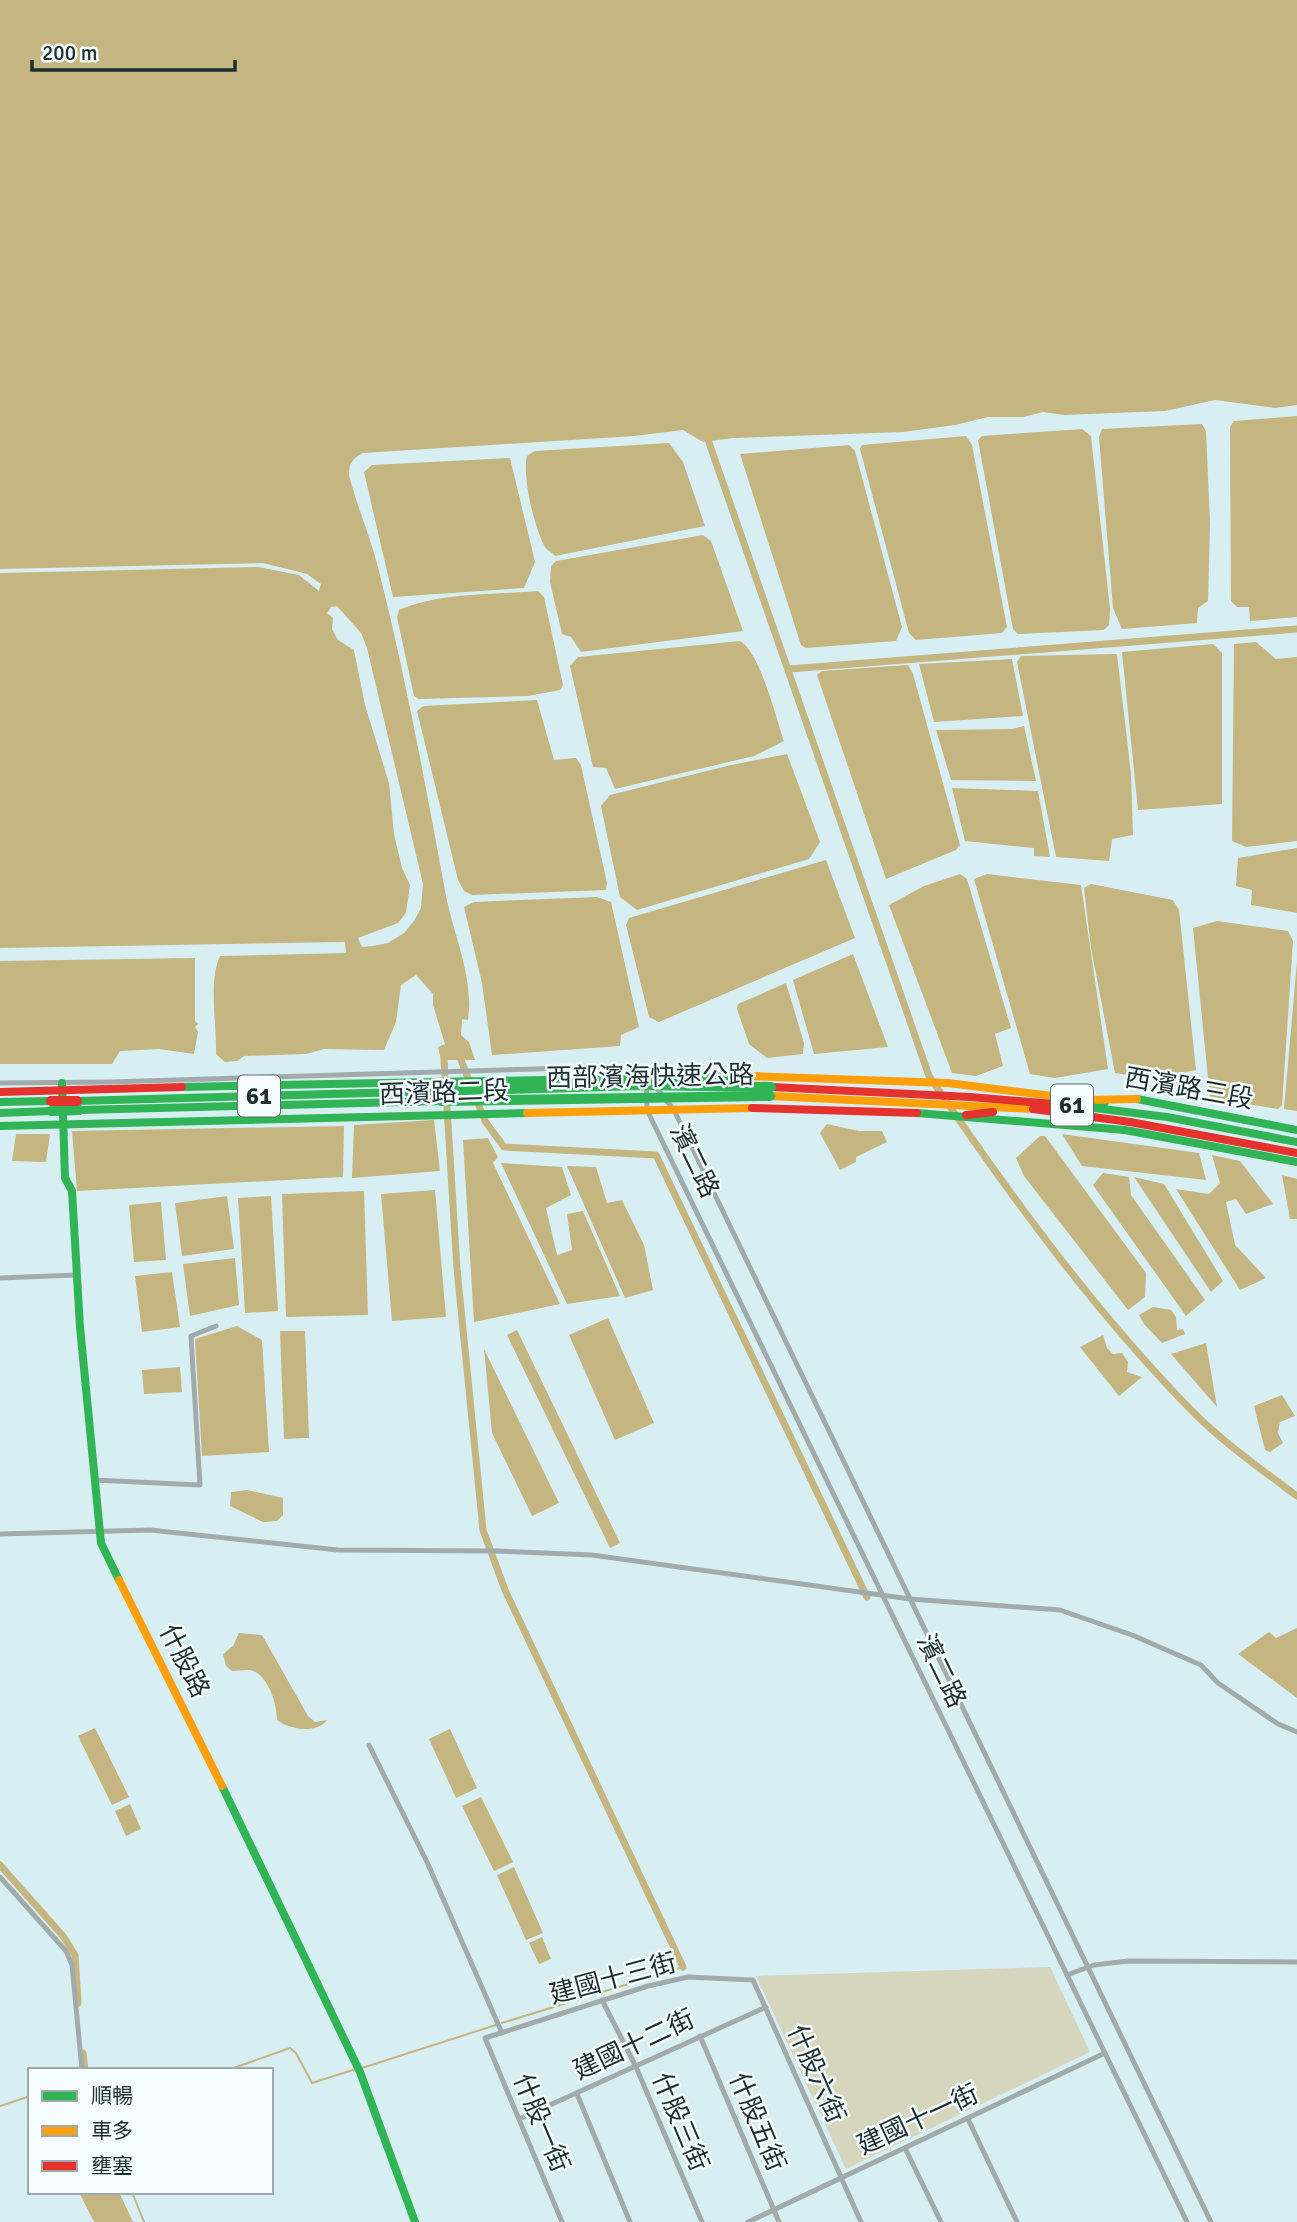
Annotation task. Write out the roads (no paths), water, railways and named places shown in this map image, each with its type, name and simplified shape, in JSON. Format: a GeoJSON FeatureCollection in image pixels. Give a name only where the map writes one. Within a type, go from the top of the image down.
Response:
{"type":"FeatureCollection","features":[{"type":"Feature","properties":{"kind":"main road","name":"西濱路二段"},"geometry":{"type":"LineString","coordinates":[[0,1092],[62,1086],[440,1086],[492,1075],[916,1082]]}},
{"type":"Feature","properties":{"kind":"main road","name":"西濱路三段"},"geometry":{"type":"LineString","coordinates":[[916,1082],[948,1083],[1085,1100],[1103,1096],[1156,1103],[1297,1130]]}},
{"type":"Feature","properties":{"kind":"main road","name":"西部濱海快速公路"},"geometry":{"type":"LineString","coordinates":[[0,1102],[78,1106],[440,1086],[640,1085],[928,1103],[959,1099],[1188,1118],[1297,1142]]}},
{"type":"Feature","properties":{"kind":"main road","name":"什股路"},"geometry":{"type":"LineString","coordinates":[[62,1086],[65,1178],[72,1191],[101,1544],[312,1966],[360,2073],[415,2222]]}},
{"type":"Feature","properties":{"kind":"main road","name":"西部濱海快速公路"},"geometry":{"type":"LineString","coordinates":[[771,1092],[922,1093],[1134,1123],[1297,1153]]}},
{"type":"Feature","properties":{"kind":"main road"},"geometry":{"type":"LineString","coordinates":[[1085,1100],[1168,1110],[1188,1118]]}},
{"type":"Feature","properties":{"kind":"main road","name":"西部濱海快速公路"},"geometry":{"type":"LineString","coordinates":[[0,1113],[51,1106]]}},
{"type":"Feature","properties":{"kind":"main road","name":"西濱路二段"},"geometry":{"type":"LineString","coordinates":[[0,1126],[753,1108],[966,1115]]}},
{"type":"Feature","properties":{"kind":"main road"},"geometry":{"type":"LineString","coordinates":[[966,1115],[987,1111],[1112,1124],[1134,1123]]}},
{"type":"Feature","properties":{"kind":"main road","name":"西濱路三段"},"geometry":{"type":"LineString","coordinates":[[966,1115],[1125,1130],[1297,1162]]}},
{"type":"Feature","properties":{"kind":"street","name":"濱二路"},"geometry":{"type":"LineString","coordinates":[[646,1076],[674,1110],[1211,2222]]}},
{"type":"Feature","properties":{"kind":"street","name":"濱二路"},"geometry":{"type":"LineString","coordinates":[[646,1076],[648,1110],[1187,2222]]}},
{"type":"Feature","properties":{"kind":"street"},"geometry":{"type":"LineString","coordinates":[[0,1083],[62,1086]]}},
{"type":"Feature","properties":{"kind":"street"},"geometry":{"type":"LineString","coordinates":[[0,1278],[77,1275]]}},
{"type":"Feature","properties":{"kind":"street"},"geometry":{"type":"LineString","coordinates":[[94,1480],[200,1485],[191,1336],[216,1326]]}},
{"type":"Feature","properties":{"kind":"street"},"geometry":{"type":"LineString","coordinates":[[0,1534],[150,1530],[338,1550],[496,1550],[592,1555],[910,1599],[1060,1610],[1201,1665],[1218,1683],[1258,1711],[1297,1732]]}},
{"type":"Feature","properties":{"kind":"street"},"geometry":{"type":"LineString","coordinates":[[369,1745],[427,1862],[502,2033]]}},
{"type":"Feature","properties":{"kind":"street"},"geometry":{"type":"LineString","coordinates":[[0,1877],[66,1951],[72,1965],[82,2068]]}},
{"type":"Feature","properties":{"kind":"street"},"geometry":{"type":"LineString","coordinates":[[1067,1975],[1088,1966],[1128,1961],[1297,1962]]}},
{"type":"Feature","properties":{"kind":"street","name":"建國十三街"},"geometry":{"type":"LineString","coordinates":[[485,2038],[603,2000],[688,1977],[753,1980]]}},
{"type":"Feature","properties":{"kind":"street","name":"什股六街"},"geometry":{"type":"LineString","coordinates":[[753,1980],[861,2222]]}},
{"type":"Feature","properties":{"kind":"street","name":"什股三街"},"geometry":{"type":"LineString","coordinates":[[603,2000],[636,2067],[702,2222]]}},
{"type":"Feature","properties":{"kind":"street","name":"建國十二街"},"geometry":{"type":"LineString","coordinates":[[519,2119],[766,2007]]}},
{"type":"Feature","properties":{"kind":"street","name":"什股五街"},"geometry":{"type":"LineString","coordinates":[[700,2036],[779,2222]]}},
{"type":"Feature","properties":{"kind":"street","name":"什股一街"},"geometry":{"type":"LineString","coordinates":[[485,2038],[562,2222]]}},
{"type":"Feature","properties":{"kind":"street","name":"建國十一街"},"geometry":{"type":"LineString","coordinates":[[748,2222],[1105,2053]]}},
{"type":"Feature","properties":{"kind":"street"},"geometry":{"type":"LineString","coordinates":[[577,2094],[630,2222]]}},
{"type":"Feature","properties":{"kind":"street"},"geometry":{"type":"LineString","coordinates":[[968,2119],[1017,2222]]}},
{"type":"Feature","properties":{"kind":"street"},"geometry":{"type":"LineString","coordinates":[[905,2148],[941,2222]]}},
{"type":"Feature","properties":{"kind":"waterway"},"geometry":{"type":"LineString","coordinates":[[706,434],[929,1076],[1022,1208],[1121,1333],[1193,1412],[1244,1456],[1297,1496]]}},
{"type":"Feature","properties":{"kind":"waterway"},"geometry":{"type":"LineString","coordinates":[[789,669],[1297,629]]}},
{"type":"Feature","properties":{"kind":"waterway"},"geometry":{"type":"LineString","coordinates":[[444,1060],[457,1269],[483,1530],[505,1590],[683,1967]]}},
{"type":"Feature","properties":{"kind":"waterway"},"geometry":{"type":"LineString","coordinates":[[461,1060],[485,1121],[504,1147],[656,1155],[867,1597]]}},
{"type":"Feature","properties":{"kind":"waterway"},"geometry":{"type":"LineString","coordinates":[[0,1865],[63,1936],[75,1955],[78,2003]]}},
{"type":"Feature","properties":{"kind":"waterway"},"geometry":{"type":"LineString","coordinates":[[502,2023],[683,1967]]}},
{"type":"Feature","properties":{"kind":"waterway"},"geometry":{"type":"LineString","coordinates":[[362,2068],[496,2025]]}},
{"type":"Feature","properties":{"kind":"waterway"},"geometry":{"type":"LineString","coordinates":[[234,2068],[290,2048],[296,2053],[312,2083],[356,2069]]}},
{"type":"Feature","properties":{"kind":"waterway"},"geometry":{"type":"LineString","coordinates":[[83,2053],[85,2068]]}},
{"type":"Feature","properties":{"kind":"waterway"},"geometry":{"type":"LineString","coordinates":[[0,2106],[28,2097]]}},
{"type":"Feature","properties":{"kind":"waterway"},"geometry":{"type":"LineString","coordinates":[[133,2194],[144,2222]]}}]}
